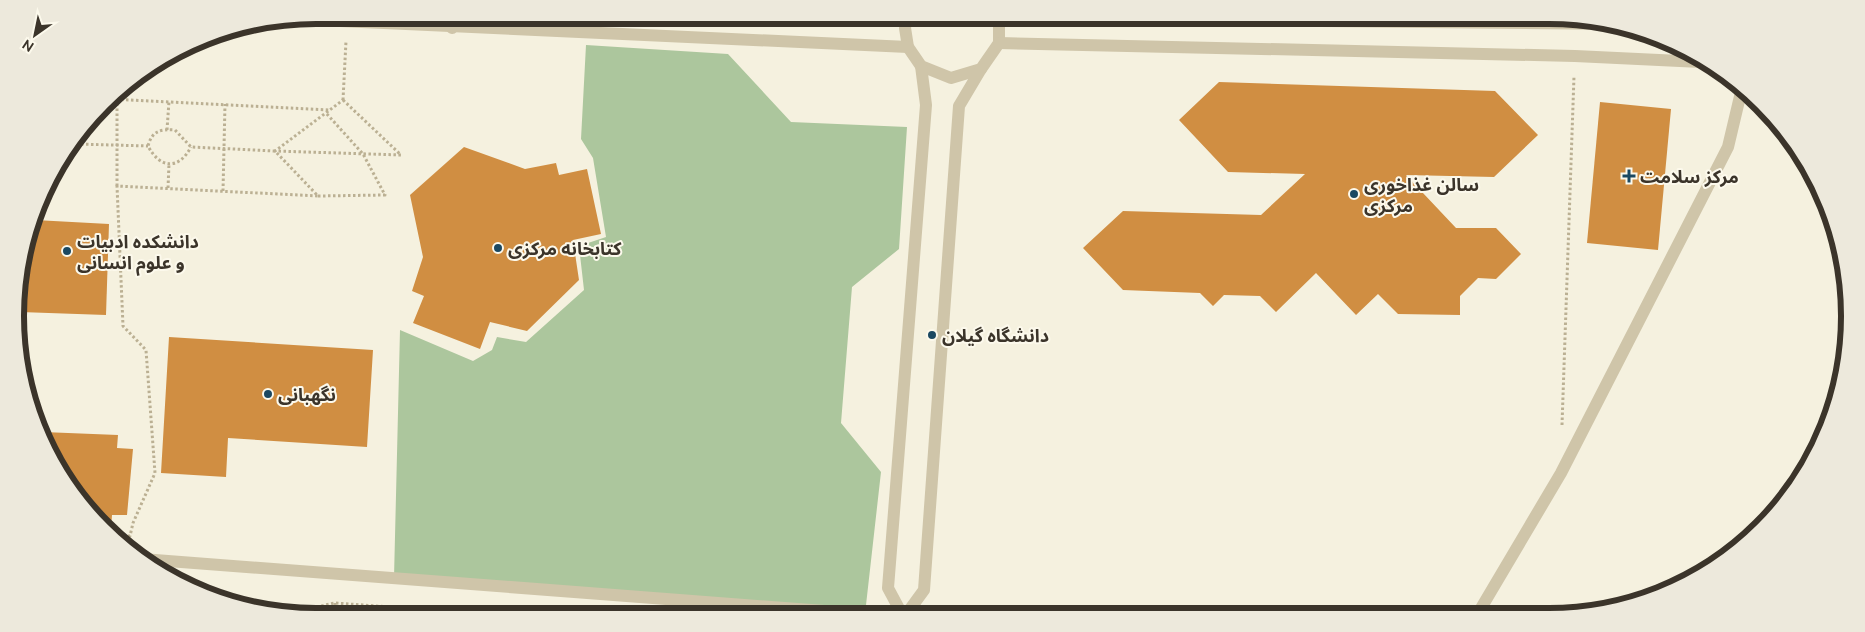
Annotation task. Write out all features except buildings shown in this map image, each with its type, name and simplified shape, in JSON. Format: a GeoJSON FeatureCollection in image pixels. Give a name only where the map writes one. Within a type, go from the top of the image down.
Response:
{"type":"FeatureCollection","features":[{"type":"Feature","properties":{"kind":"lane"},"geometry":{"type":"LineString","coordinates":[[507,24],[908,46]]}},
{"type":"Feature","properties":{"kind":"lane"},"geometry":{"type":"LineString","coordinates":[[899,608],[888,588],[926,105],[921,66],[908,46],[906,24]]}},
{"type":"Feature","properties":{"kind":"lane"},"geometry":{"type":"LineString","coordinates":[[910,608],[924,590],[960,106],[981,69],[1000,43],[999,24]]}},
{"type":"Feature","properties":{"kind":"lane"},"geometry":{"type":"LineString","coordinates":[[1000,43],[1575,56],[1692,62]]}},
{"type":"Feature","properties":{"kind":"lane"},"geometry":{"type":"LineString","coordinates":[[921,66],[950,78],[981,69]]}},
{"type":"Feature","properties":{"kind":"lane"},"geometry":{"type":"LineString","coordinates":[[1481,608],[1560,473],[1728,147],[1740,95]]}},
{"type":"Feature","properties":{"kind":"lane"},"geometry":{"type":"LineString","coordinates":[[156,560],[785,608]]}},
{"type":"Feature","properties":{"kind":"path"},"geometry":{"type":"LineString","coordinates":[[275,152],[343,100],[346,31]]}},
{"type":"Feature","properties":{"kind":"path"},"geometry":{"type":"LineString","coordinates":[[1562,434],[1575,56]]}},
{"type":"Feature","properties":{"kind":"path"},"geometry":{"type":"LineString","coordinates":[[117,186],[318,196],[385,195],[363,154],[328,112],[225,104],[120,99]]}},
{"type":"Feature","properties":{"kind":"path"},"geometry":{"type":"LineString","coordinates":[[191,147],[186,156],[178,162],[169,164],[160,162],[153,156],[148,146],[151,136],[157,131],[174,130],[182,135],[191,147],[275,152],[401,155],[343,100]]}},
{"type":"Feature","properties":{"kind":"path"},"geometry":{"type":"LineString","coordinates":[[167,130],[170,101]]}},
{"type":"Feature","properties":{"kind":"path"},"geometry":{"type":"LineString","coordinates":[[117,102],[117,186],[123,326],[146,350],[154,473],[133,522],[130,536],[123,536]]}},
{"type":"Feature","properties":{"kind":"path"},"geometry":{"type":"LineString","coordinates":[[223,191],[225,104]]}},
{"type":"Feature","properties":{"kind":"path"},"geometry":{"type":"LineString","coordinates":[[80,144],[117,147],[148,146]]}},
{"type":"Feature","properties":{"kind":"path"},"geometry":{"type":"LineString","coordinates":[[275,152],[318,196]]}},
{"type":"Feature","properties":{"kind":"path"},"geometry":{"type":"LineString","coordinates":[[168,188],[169,164]]}},
{"type":"Feature","properties":{"kind":"path"},"geometry":{"type":"LineString","coordinates":[[311,608],[335,603],[404,608]]}},
{"type":"Feature","properties":{"kind":"path"},"geometry":{"type":"LineString","coordinates":[[335,603],[335,608]]}},
{"type":"Feature","properties":{"kind":"green space"},"geometry":{"type":"Polygon","coordinates":[[[586,45],[728,54],[791,122],[907,127],[899,249],[852,287],[841,423],[881,472],[866,608],[786,608],[394,578],[400,330],[473,361],[492,350],[497,337],[526,342],[584,290],[579,246],[606,237],[593,158],[581,139],[586,45]]]}},
{"type":"Feature","properties":{"kind":"place","name":"مرکز سلامت"},"geometry":{"type":"Point","coordinates":[1629,176]}},
{"type":"Feature","properties":{"kind":"place","name":"سالن غذاخوری مرکزی"},"geometry":{"type":"Point","coordinates":[1354,194]}},
{"type":"Feature","properties":{"kind":"place","name":"کتابخانه مرکزی"},"geometry":{"type":"Point","coordinates":[498,248]}},
{"type":"Feature","properties":{"kind":"place","name":"دانشکده ادبیات و علوم انسانی"},"geometry":{"type":"Point","coordinates":[67,251]}},
{"type":"Feature","properties":{"kind":"place","name":"دانشگاه گیلان"},"geometry":{"type":"Point","coordinates":[932,335]}},
{"type":"Feature","properties":{"kind":"place","name":"نگهبانی"},"geometry":{"type":"Point","coordinates":[268,394]}}]}
